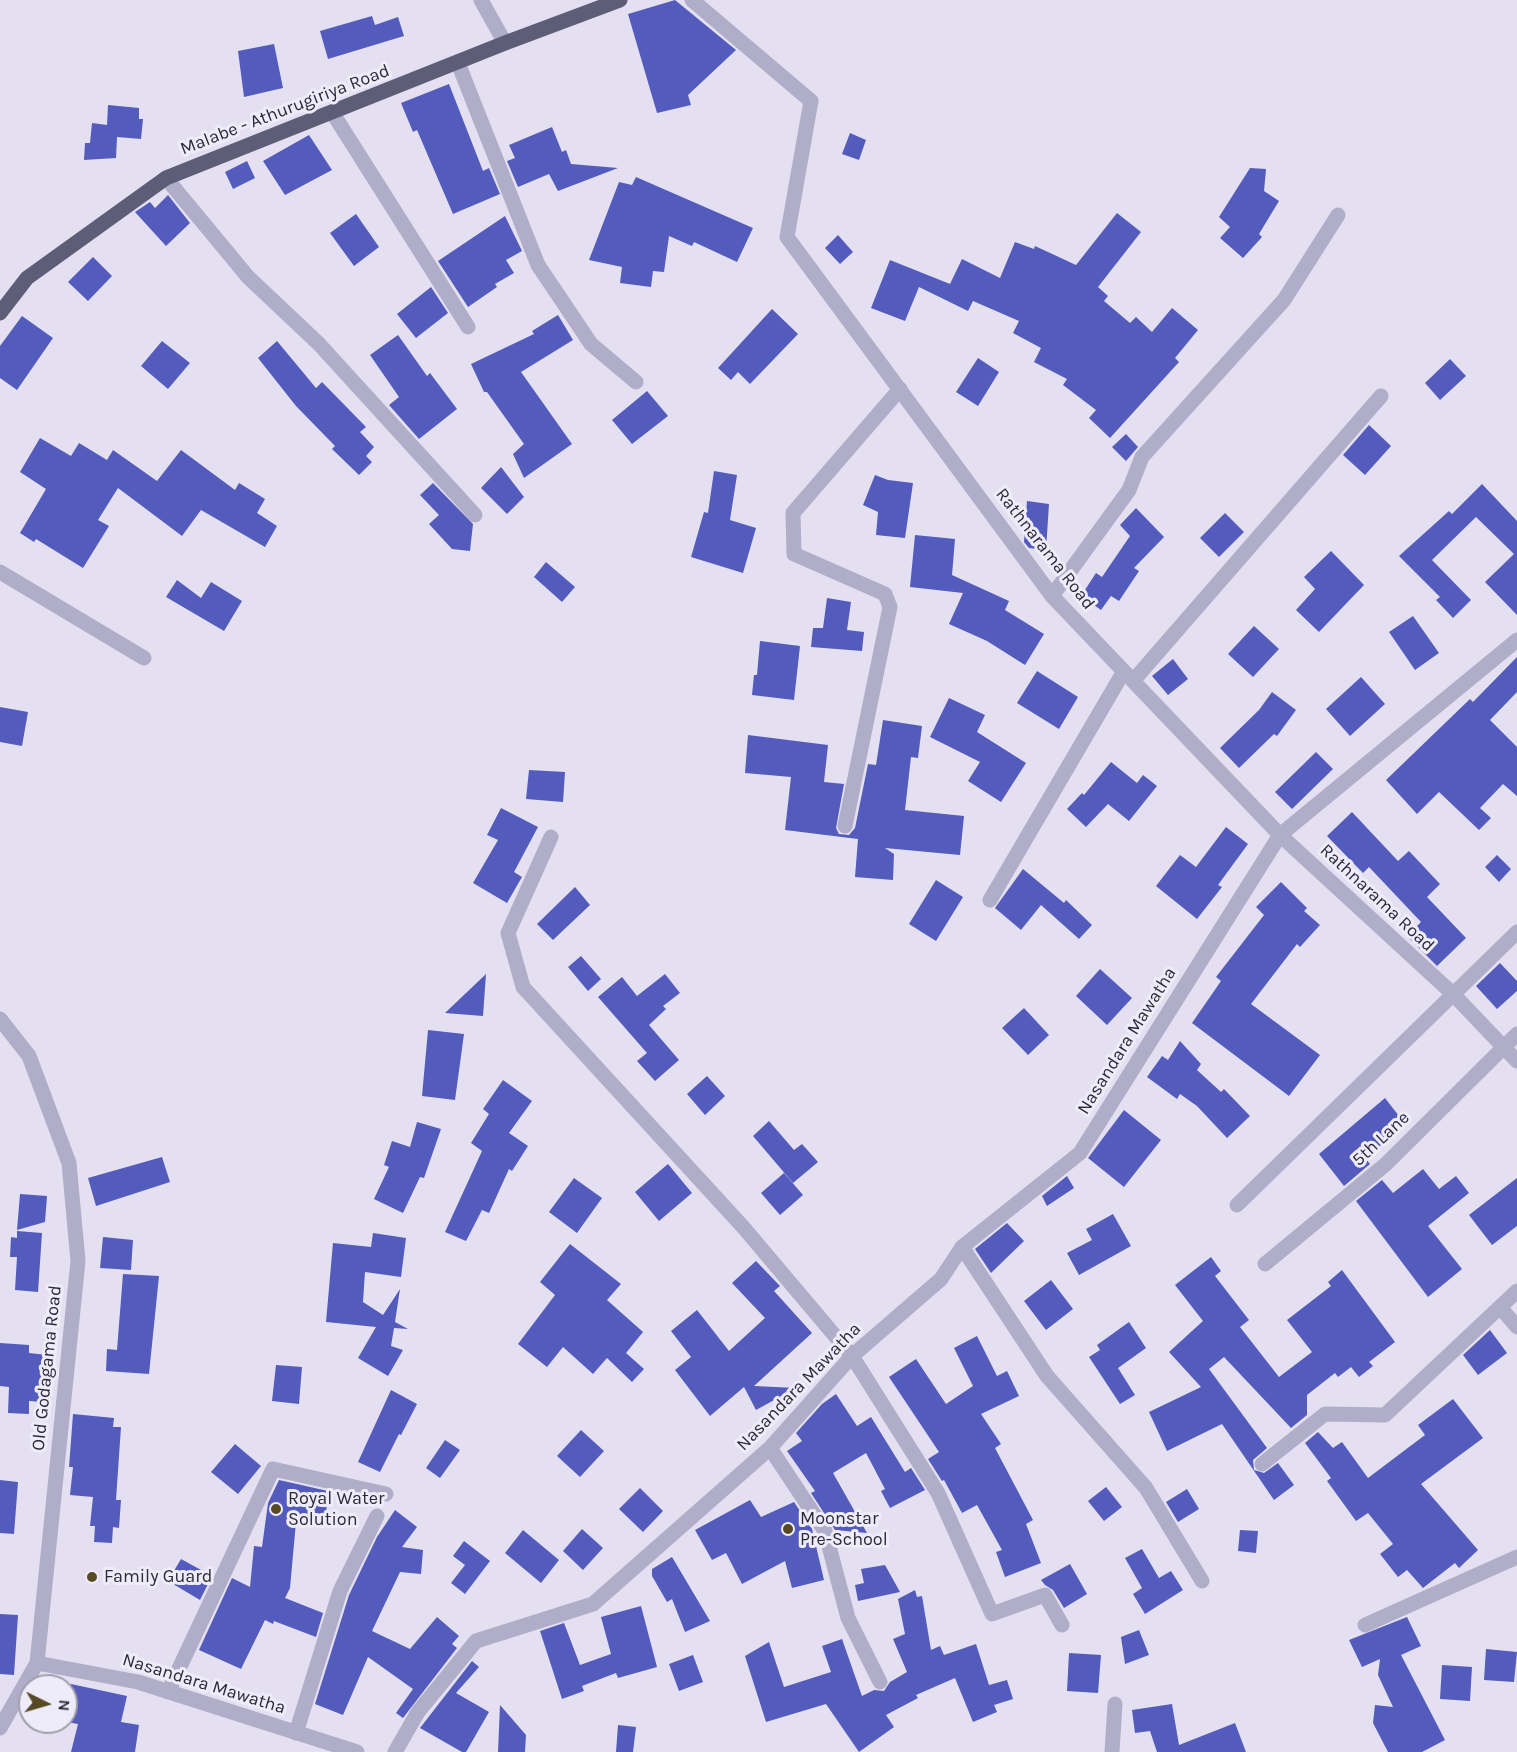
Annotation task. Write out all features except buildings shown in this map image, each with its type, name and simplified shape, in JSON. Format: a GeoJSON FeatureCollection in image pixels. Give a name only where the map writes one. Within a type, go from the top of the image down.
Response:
{"type":"FeatureCollection","features":[{"type":"Feature","properties":{"kind":"main road","name":"Malabe - Athurugiriya Road"},"geometry":{"type":"LineString","coordinates":[[0,313],[27,278],[166,178],[505,43],[620,0]]}},
{"type":"Feature","properties":{"kind":"street"},"geometry":{"type":"LineString","coordinates":[[481,0],[505,43]]}},
{"type":"Feature","properties":{"kind":"street","name":"Rathnarama Road"},"geometry":{"type":"LineString","coordinates":[[692,0],[811,101],[788,237],[1052,596],[1280,835],[1454,994],[1517,1061]]}},
{"type":"Feature","properties":{"kind":"street"},"geometry":{"type":"LineString","coordinates":[[458,63],[538,265],[591,344],[636,382]]}},
{"type":"Feature","properties":{"kind":"street"},"geometry":{"type":"LineString","coordinates":[[332,112],[468,327]]}},
{"type":"Feature","properties":{"kind":"street"},"geometry":{"type":"LineString","coordinates":[[166,178],[248,277],[319,344],[475,515]]}},
{"type":"Feature","properties":{"kind":"street"},"geometry":{"type":"LineString","coordinates":[[1052,596],[1129,490],[1142,457],[1284,300],[1338,215]]}},
{"type":"Feature","properties":{"kind":"street"},"geometry":{"type":"LineString","coordinates":[[845,826],[890,607],[885,594],[794,554],[793,513],[900,389]]}},
{"type":"Feature","properties":{"kind":"street"},"geometry":{"type":"LineString","coordinates":[[990,900],[1129,676],[1382,396]]}},
{"type":"Feature","properties":{"kind":"street"},"geometry":{"type":"LineString","coordinates":[[0,572],[144,658]]}},
{"type":"Feature","properties":{"kind":"street","name":"Nasandara Mawatha"},"geometry":{"type":"LineString","coordinates":[[395,1752],[418,1712],[476,1641],[593,1604],[770,1448],[852,1356],[941,1279],[962,1247],[1080,1153],[1280,835],[1517,640]]}},
{"type":"Feature","properties":{"kind":"street"},"geometry":{"type":"LineString","coordinates":[[551,837],[508,933],[523,987],[744,1228],[852,1356],[939,1493],[992,1614],[1045,1595],[1062,1625]]}},
{"type":"Feature","properties":{"kind":"street"},"geometry":{"type":"LineString","coordinates":[[1237,1205],[1517,932]]}},
{"type":"Feature","properties":{"kind":"street","name":"Old Godagama Road"},"geometry":{"type":"LineString","coordinates":[[0,1019],[29,1056],[69,1163],[78,1261],[36,1663],[0,1728]]}},
{"type":"Feature","properties":{"kind":"street","name":"5th Lane"},"geometry":{"type":"LineString","coordinates":[[1265,1264],[1386,1164],[1517,1034]]}},
{"type":"Feature","properties":{"kind":"street"},"geometry":{"type":"LineString","coordinates":[[962,1247],[1047,1376],[1146,1488],[1202,1581]]}},
{"type":"Feature","properties":{"kind":"street"},"geometry":{"type":"LineString","coordinates":[[1262,1464],[1325,1414],[1385,1415],[1517,1291]]}},
{"type":"Feature","properties":{"kind":"street"},"geometry":{"type":"LineString","coordinates":[[1500,1307],[1517,1327]]}},
{"type":"Feature","properties":{"kind":"street"},"geometry":{"type":"LineString","coordinates":[[770,1448],[825,1531],[848,1618],[880,1682]]}},
{"type":"Feature","properties":{"kind":"street"},"geometry":{"type":"LineString","coordinates":[[168,1692],[273,1469],[386,1494]]}},
{"type":"Feature","properties":{"kind":"street"},"geometry":{"type":"LineString","coordinates":[[296,1732],[340,1591],[378,1516]]}},
{"type":"Feature","properties":{"kind":"street"},"geometry":{"type":"LineString","coordinates":[[1365,1625],[1517,1557]]}},
{"type":"Feature","properties":{"kind":"street","name":"Nasandara Mawatha"},"geometry":{"type":"LineString","coordinates":[[36,1663],[138,1682],[357,1752]]}},
{"type":"Feature","properties":{"kind":"street"},"geometry":{"type":"LineString","coordinates":[[1112,1752],[1114,1704]]}},
{"type":"Feature","properties":{"kind":"place","name":"Royal Water Solution"},"geometry":{"type":"Point","coordinates":[276,1509]}},
{"type":"Feature","properties":{"kind":"place","name":"Moonstar Pre-School"},"geometry":{"type":"Point","coordinates":[788,1529]}},
{"type":"Feature","properties":{"kind":"place","name":"Family Guard"},"geometry":{"type":"Point","coordinates":[92,1577]}}]}
